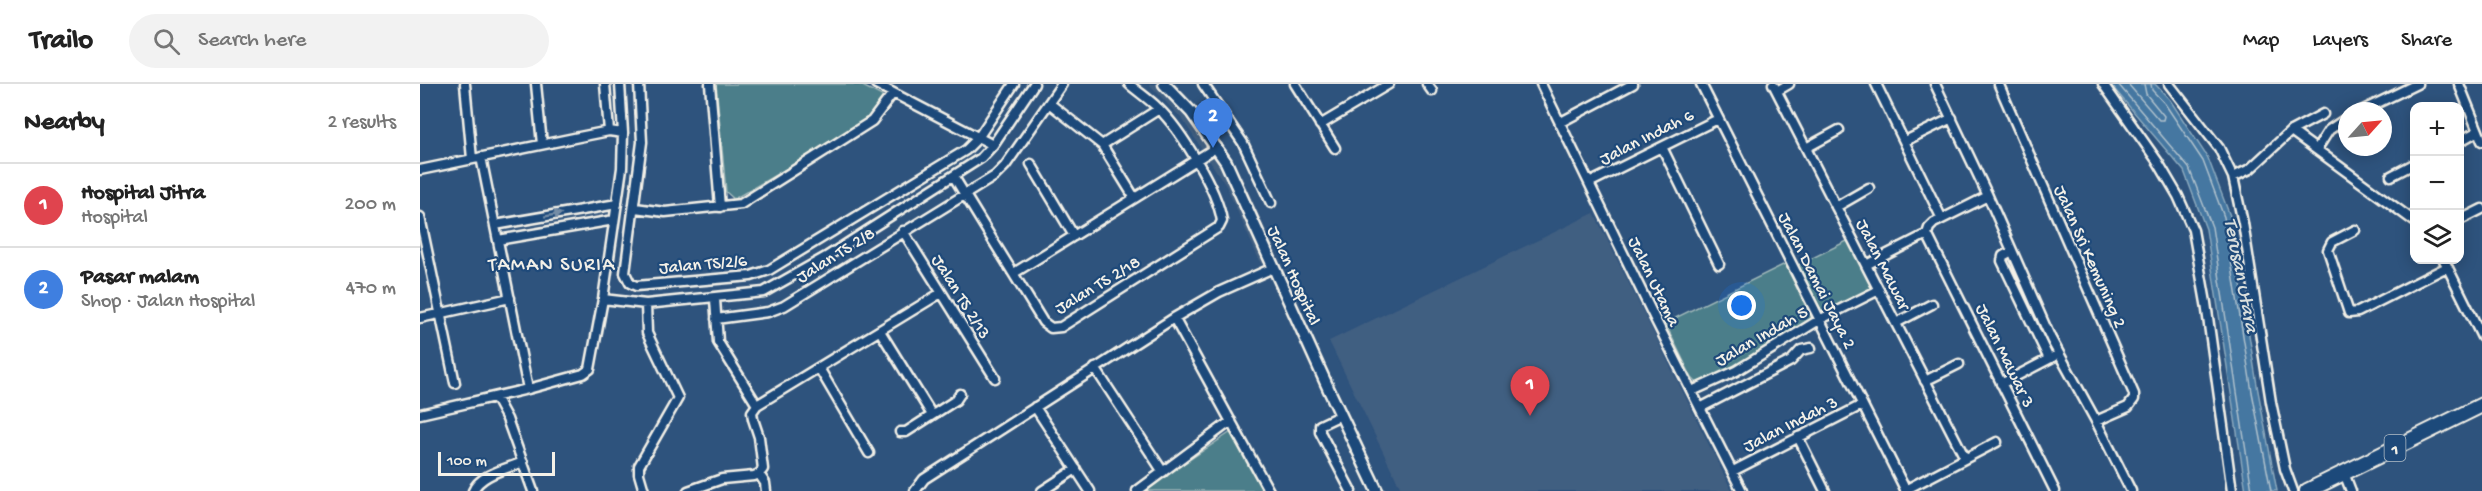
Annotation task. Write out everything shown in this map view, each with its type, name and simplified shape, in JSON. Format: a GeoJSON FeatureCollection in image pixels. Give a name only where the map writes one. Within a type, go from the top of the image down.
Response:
{"type":"FeatureCollection","features":[{"type":"Feature","properties":{"kind":"main road","name":"1"},"geometry":{"type":"LineString","coordinates":[[2307,491],[2482,405]]}},
{"type":"Feature","properties":{"kind":"street"},"geometry":{"type":"LineString","coordinates":[[465,84],[472,159]]}},
{"type":"Feature","properties":{"kind":"street"},"geometry":{"type":"LineString","coordinates":[[536,84],[542,144]]}},
{"type":"Feature","properties":{"kind":"street"},"geometry":{"type":"LineString","coordinates":[[605,84],[609,131]]}},
{"type":"Feature","properties":{"kind":"street"},"geometry":{"type":"LineString","coordinates":[[420,414],[528,389],[583,374],[590,369],[617,204],[623,133],[620,84]]}},
{"type":"Feature","properties":{"kind":"street","name":"Jalan TS/2/6"},"geometry":{"type":"LineString","coordinates":[[639,84],[642,132],[635,208],[625,273],[630,283],[636,286],[752,276],[770,270],[966,150],[978,138]]}},
{"type":"Feature","properties":{"kind":"street"},"geometry":{"type":"LineString","coordinates":[[710,84],[720,207]]}},
{"type":"Feature","properties":{"kind":"street"},"geometry":{"type":"LineString","coordinates":[[876,84],[993,145]]}},
{"type":"Feature","properties":{"kind":"street"},"geometry":{"type":"LineString","coordinates":[[978,138],[1014,84]]}},
{"type":"Feature","properties":{"kind":"street"},"geometry":{"type":"LineString","coordinates":[[603,299],[646,304],[715,299],[769,290],[826,257],[981,158],[993,145],[1034,84]]}},
{"type":"Feature","properties":{"kind":"street","name":"Jalan TS 2/8"},"geometry":{"type":"LineString","coordinates":[[716,319],[778,309],[964,195],[1000,170],[1062,84]]}},
{"type":"Feature","properties":{"kind":"street","name":"Jalan TS 2/18"},"geometry":{"type":"LineString","coordinates":[[954,177],[1043,322],[1051,328],[1061,327],[1219,227],[1222,221],[1197,160],[1159,109],[1129,84]]}},
{"type":"Feature","properties":{"kind":"street","name":"Jalan Hospital"},"geometry":{"type":"LineString","coordinates":[[1164,84],[1191,112],[1217,147],[1234,178],[1273,268],[1377,491]]}},
{"type":"Feature","properties":{"kind":"street"},"geometry":{"type":"LineString","coordinates":[[1203,84],[1243,143],[1271,203]]}},
{"type":"Feature","properties":{"kind":"street"},"geometry":{"type":"LineString","coordinates":[[1295,84],[1335,148]]}},
{"type":"Feature","properties":{"kind":"street"},"geometry":{"type":"LineString","coordinates":[[1320,125],[1389,84]]}},
{"type":"Feature","properties":{"kind":"street","name":"Jalan Utama"},"geometry":{"type":"LineString","coordinates":[[1541,84],[1743,491]]}},
{"type":"Feature","properties":{"kind":"street"},"geometry":{"type":"LineString","coordinates":[[1561,122],[1634,84]]}},
{"type":"Feature","properties":{"kind":"street","name":"Jalan Damai Jaya 2"},"geometry":{"type":"LineString","coordinates":[[1701,84],[1905,490]]}},
{"type":"Feature","properties":{"kind":"street"},"geometry":{"type":"LineString","coordinates":[[1775,87],[1789,84]]}},
{"type":"Feature","properties":{"kind":"street"},"geometry":{"type":"LineString","coordinates":[[1876,84],[1942,219]]}},
{"type":"Feature","properties":{"kind":"street"},"geometry":{"type":"LineString","coordinates":[[1935,84],[2059,355],[2096,421],[2131,491]]}},
{"type":"Feature","properties":{"kind":"street","name":"Jalan Sri Kemuning 2"},"geometry":{"type":"LineString","coordinates":[[1999,84],[2134,394],[2134,399],[2128,407],[2096,421]]}},
{"type":"Feature","properties":{"kind":"street"},"geometry":{"type":"LineString","coordinates":[[2103,84],[2158,162],[2178,196],[2193,230],[2206,303],[2232,491]]}},
{"type":"Feature","properties":{"kind":"street"},"geometry":{"type":"LineString","coordinates":[[2169,84],[2219,148],[2233,177],[2243,223],[2273,412],[2285,469],[2293,491]]}},
{"type":"Feature","properties":{"kind":"street"},"geometry":{"type":"LineString","coordinates":[[2380,102],[2417,84]]}},
{"type":"Feature","properties":{"kind":"street"},"geometry":{"type":"LineString","coordinates":[[2459,84],[2482,141]]}},
{"type":"Feature","properties":{"kind":"street","name":"Jalan Mawar"},"geometry":{"type":"LineString","coordinates":[[1775,87],[1965,459]]}},
{"type":"Feature","properties":{"kind":"street"},"geometry":{"type":"LineString","coordinates":[[635,208],[665,212],[736,205],[749,200],[872,121],[893,93]]}},
{"type":"Feature","properties":{"kind":"street"},"geometry":{"type":"LineString","coordinates":[[1049,103],[1102,145],[1134,197]]}},
{"type":"Feature","properties":{"kind":"street"},"geometry":{"type":"LineString","coordinates":[[1102,145],[1159,109]]}},
{"type":"Feature","properties":{"kind":"street"},"geometry":{"type":"LineString","coordinates":[[2233,177],[2250,169],[2291,131],[2323,114]]}},
{"type":"Feature","properties":{"kind":"street"},"geometry":{"type":"LineString","coordinates":[[1905,141],[1952,118]]}},
{"type":"Feature","properties":{"kind":"street","name":"Jalan Indah 6"},"geometry":{"type":"LineString","coordinates":[[1589,183],[1718,119]]}},
{"type":"Feature","properties":{"kind":"street"},"geometry":{"type":"LineString","coordinates":[[2317,149],[2329,130],[2338,124]]}},
{"type":"Feature","properties":{"kind":"street"},"geometry":{"type":"LineString","coordinates":[[1806,148],[1839,130]]}},
{"type":"Feature","properties":{"kind":"street"},"geometry":{"type":"LineString","coordinates":[[420,170],[609,131],[623,133]]}},
{"type":"Feature","properties":{"kind":"street"},"geometry":{"type":"LineString","coordinates":[[2291,131],[2410,217]]}},
{"type":"Feature","properties":{"kind":"street"},"geometry":{"type":"LineString","coordinates":[[2464,139],[2478,131]]}},
{"type":"Feature","properties":{"kind":"street"},"geometry":{"type":"LineString","coordinates":[[1014,273],[1217,147]]}},
{"type":"Feature","properties":{"kind":"street"},"geometry":{"type":"LineString","coordinates":[[1662,147],[1719,264]]}},
{"type":"Feature","properties":{"kind":"street"},"geometry":{"type":"LineString","coordinates":[[481,157],[528,389]]}},
{"type":"Feature","properties":{"kind":"street"},"geometry":{"type":"LineString","coordinates":[[1030,164],[1074,236]]}},
{"type":"Feature","properties":{"kind":"street"},"geometry":{"type":"LineString","coordinates":[[2391,176],[2410,166]]}},
{"type":"Feature","properties":{"kind":"street"},"geometry":{"type":"LineString","coordinates":[[1836,207],[1869,188]]}},
{"type":"Feature","properties":{"kind":"street"},"geometry":{"type":"LineString","coordinates":[[1866,265],[1927,234],[1929,228],[1942,219],[1988,196]]}},
{"type":"Feature","properties":{"kind":"street"},"geometry":{"type":"LineString","coordinates":[[495,225],[617,204]]}},
{"type":"Feature","properties":{"kind":"street"},"geometry":{"type":"LineString","coordinates":[[2464,218],[2482,209]]}},
{"type":"Feature","properties":{"kind":"street"},"geometry":{"type":"LineString","coordinates":[[420,217],[455,382]]}},
{"type":"Feature","properties":{"kind":"street"},"geometry":{"type":"LineString","coordinates":[[498,240],[614,220]]}},
{"type":"Feature","properties":{"kind":"street"},"geometry":{"type":"LineString","coordinates":[[2355,230],[2332,243],[2328,250],[2349,313],[2358,312],[2444,264]]}},
{"type":"Feature","properties":{"kind":"street","name":"Jalan TS 2/13"},"geometry":{"type":"LineString","coordinates":[[903,231],[995,378]]}},
{"type":"Feature","properties":{"kind":"street","name":"Jalan Mawar 3"},"geometry":{"type":"LineString","coordinates":[[1927,234],[2055,491]]}},
{"type":"Feature","properties":{"kind":"street"},"geometry":{"type":"LineString","coordinates":[[2012,251],[2002,256],[2002,261],[2049,359]]}},
{"type":"Feature","properties":{"kind":"street"},"geometry":{"type":"LineString","coordinates":[[2446,264],[2482,337]]}},
{"type":"Feature","properties":{"kind":"street"},"geometry":{"type":"LineString","coordinates":[[915,491],[924,479],[1174,318],[1220,292],[1273,268]]}},
{"type":"Feature","properties":{"kind":"street","name":"Jalan Indah 5"},"geometry":{"type":"LineString","coordinates":[[1692,391],[1736,371],[1819,320],[1879,290]]}},
{"type":"Feature","properties":{"kind":"street"},"geometry":{"type":"LineString","coordinates":[[759,474],[762,465],[752,412],[757,405],[941,293]]}},
{"type":"Feature","properties":{"kind":"street"},"geometry":{"type":"LineString","coordinates":[[420,318],[510,298]]}},
{"type":"Feature","properties":{"kind":"street"},"geometry":{"type":"LineString","coordinates":[[715,299],[718,342],[757,405]]}},
{"type":"Feature","properties":{"kind":"street"},"geometry":{"type":"LineString","coordinates":[[644,491],[639,466],[678,398],[647,333],[646,304]]}},
{"type":"Feature","properties":{"kind":"street"},"geometry":{"type":"LineString","coordinates":[[1896,323],[1932,304]]}},
{"type":"Feature","properties":{"kind":"street"},"geometry":{"type":"LineString","coordinates":[[1174,318],[1269,491]]}},
{"type":"Feature","properties":{"kind":"street"},"geometry":{"type":"LineString","coordinates":[[880,331],[932,415]]}},
{"type":"Feature","properties":{"kind":"street"},"geometry":{"type":"LineString","coordinates":[[1700,408],[1791,361],[1801,350],[1811,348]]}},
{"type":"Feature","properties":{"kind":"street"},"geometry":{"type":"LineString","coordinates":[[2001,384],[2059,355]]}},
{"type":"Feature","properties":{"kind":"street"},"geometry":{"type":"LineString","coordinates":[[1925,381],[1959,364]]}},
{"type":"Feature","properties":{"kind":"street"},"geometry":{"type":"LineString","coordinates":[[819,368],[869,453]]}},
{"type":"Feature","properties":{"kind":"street"},"geometry":{"type":"LineString","coordinates":[[1095,368],[1163,472]]}},
{"type":"Feature","properties":{"kind":"street"},"geometry":{"type":"LineString","coordinates":[[1736,371],[1743,385]]}},
{"type":"Feature","properties":{"kind":"street"},"geometry":{"type":"LineString","coordinates":[[900,432],[906,432],[956,400],[960,394]]}},
{"type":"Feature","properties":{"kind":"street"},"geometry":{"type":"LineString","coordinates":[[495,397],[507,419],[532,491]]}},
{"type":"Feature","properties":{"kind":"street","name":"Jalan Indah 3"},"geometry":{"type":"LineString","coordinates":[[1733,471],[1862,405]]}},
{"type":"Feature","properties":{"kind":"street"},"geometry":{"type":"LineString","coordinates":[[1035,407],[1090,491]]}},
{"type":"Feature","properties":{"kind":"street"},"geometry":{"type":"LineString","coordinates":[[1341,415],[1320,425],[1320,432],[1351,491]]}},
{"type":"Feature","properties":{"kind":"street"},"geometry":{"type":"LineString","coordinates":[[1137,491],[1231,421]]}},
{"type":"Feature","properties":{"kind":"street"},"geometry":{"type":"LineString","coordinates":[[1798,437],[1825,491]]}},
{"type":"Feature","properties":{"kind":"street"},"geometry":{"type":"LineString","coordinates":[[1905,490],[1997,442]]}},
{"type":"Feature","properties":{"kind":"street"},"geometry":{"type":"LineString","coordinates":[[473,491],[478,482],[484,478],[523,462]]}},
{"type":"Feature","properties":{"kind":"street"},"geometry":{"type":"LineString","coordinates":[[1042,491],[1076,469]]}},
{"type":"Feature","properties":{"kind":"street"},"geometry":{"type":"LineString","coordinates":[[2344,473],[2351,491]]}},
{"type":"Feature","properties":{"kind":"street"},"geometry":{"type":"LineString","coordinates":[[688,491],[722,478],[759,474]]}},
{"type":"Feature","properties":{"kind":"street"},"geometry":{"type":"LineString","coordinates":[[759,474],[765,483],[766,491]]}},
{"type":"Feature","properties":{"kind":"shaded area"},"geometry":{"type":"Polygon","coordinates":[[[1149,84],[1176,84],[1198,108],[1242,177],[1278,257],[1261,264],[1226,186],[1183,120],[1149,84]]]}},
{"type":"Feature","properties":{"kind":"shaded area"},"geometry":{"type":"Polygon","coordinates":[[[1594,213],[1732,491],[1402,491],[1329,341],[1594,213]]]}},
{"type":"Feature","properties":{"kind":"green space"},"geometry":{"type":"Polygon","coordinates":[[[716,84],[859,84],[884,97],[872,119],[734,199],[726,192],[716,84]]]}},
{"type":"Feature","properties":{"kind":"green space"},"geometry":{"type":"Polygon","coordinates":[[[1849,240],[1874,290],[1823,315],[1798,265],[1849,240]]]}},
{"type":"Feature","properties":{"kind":"green space"},"geometry":{"type":"Polygon","coordinates":[[[1785,264],[1812,319],[1749,362],[1699,385],[1692,378],[1665,323],[1785,264]]]}},
{"type":"Feature","properties":{"kind":"green space"},"geometry":{"type":"Polygon","coordinates":[[[1231,432],[1264,491],[1143,491],[1231,432]]]}},
{"type":"Feature","properties":{"kind":"water","name":"Terusan Utara"},"geometry":{"type":"Polygon","coordinates":[[[2110,84],[2155,84],[2170,100],[2208,158],[2230,216],[2258,391],[2277,491],[2246,491],[2206,229],[2184,171],[2110,84]]]}},
{"type":"Feature","properties":{"kind":"place","name":"Pasar malam"},"geometry":{"type":"Point","coordinates":[1213,148]}},
{"type":"Feature","properties":{"kind":"place","name":"Hospital Jitra"},"geometry":{"type":"Point","coordinates":[1530,416]}},
{"type":"Feature","properties":{"kind":"district","name":"TAMAN SURIA"},"geometry":{"type":"Point","coordinates":[552,263]}}]}
